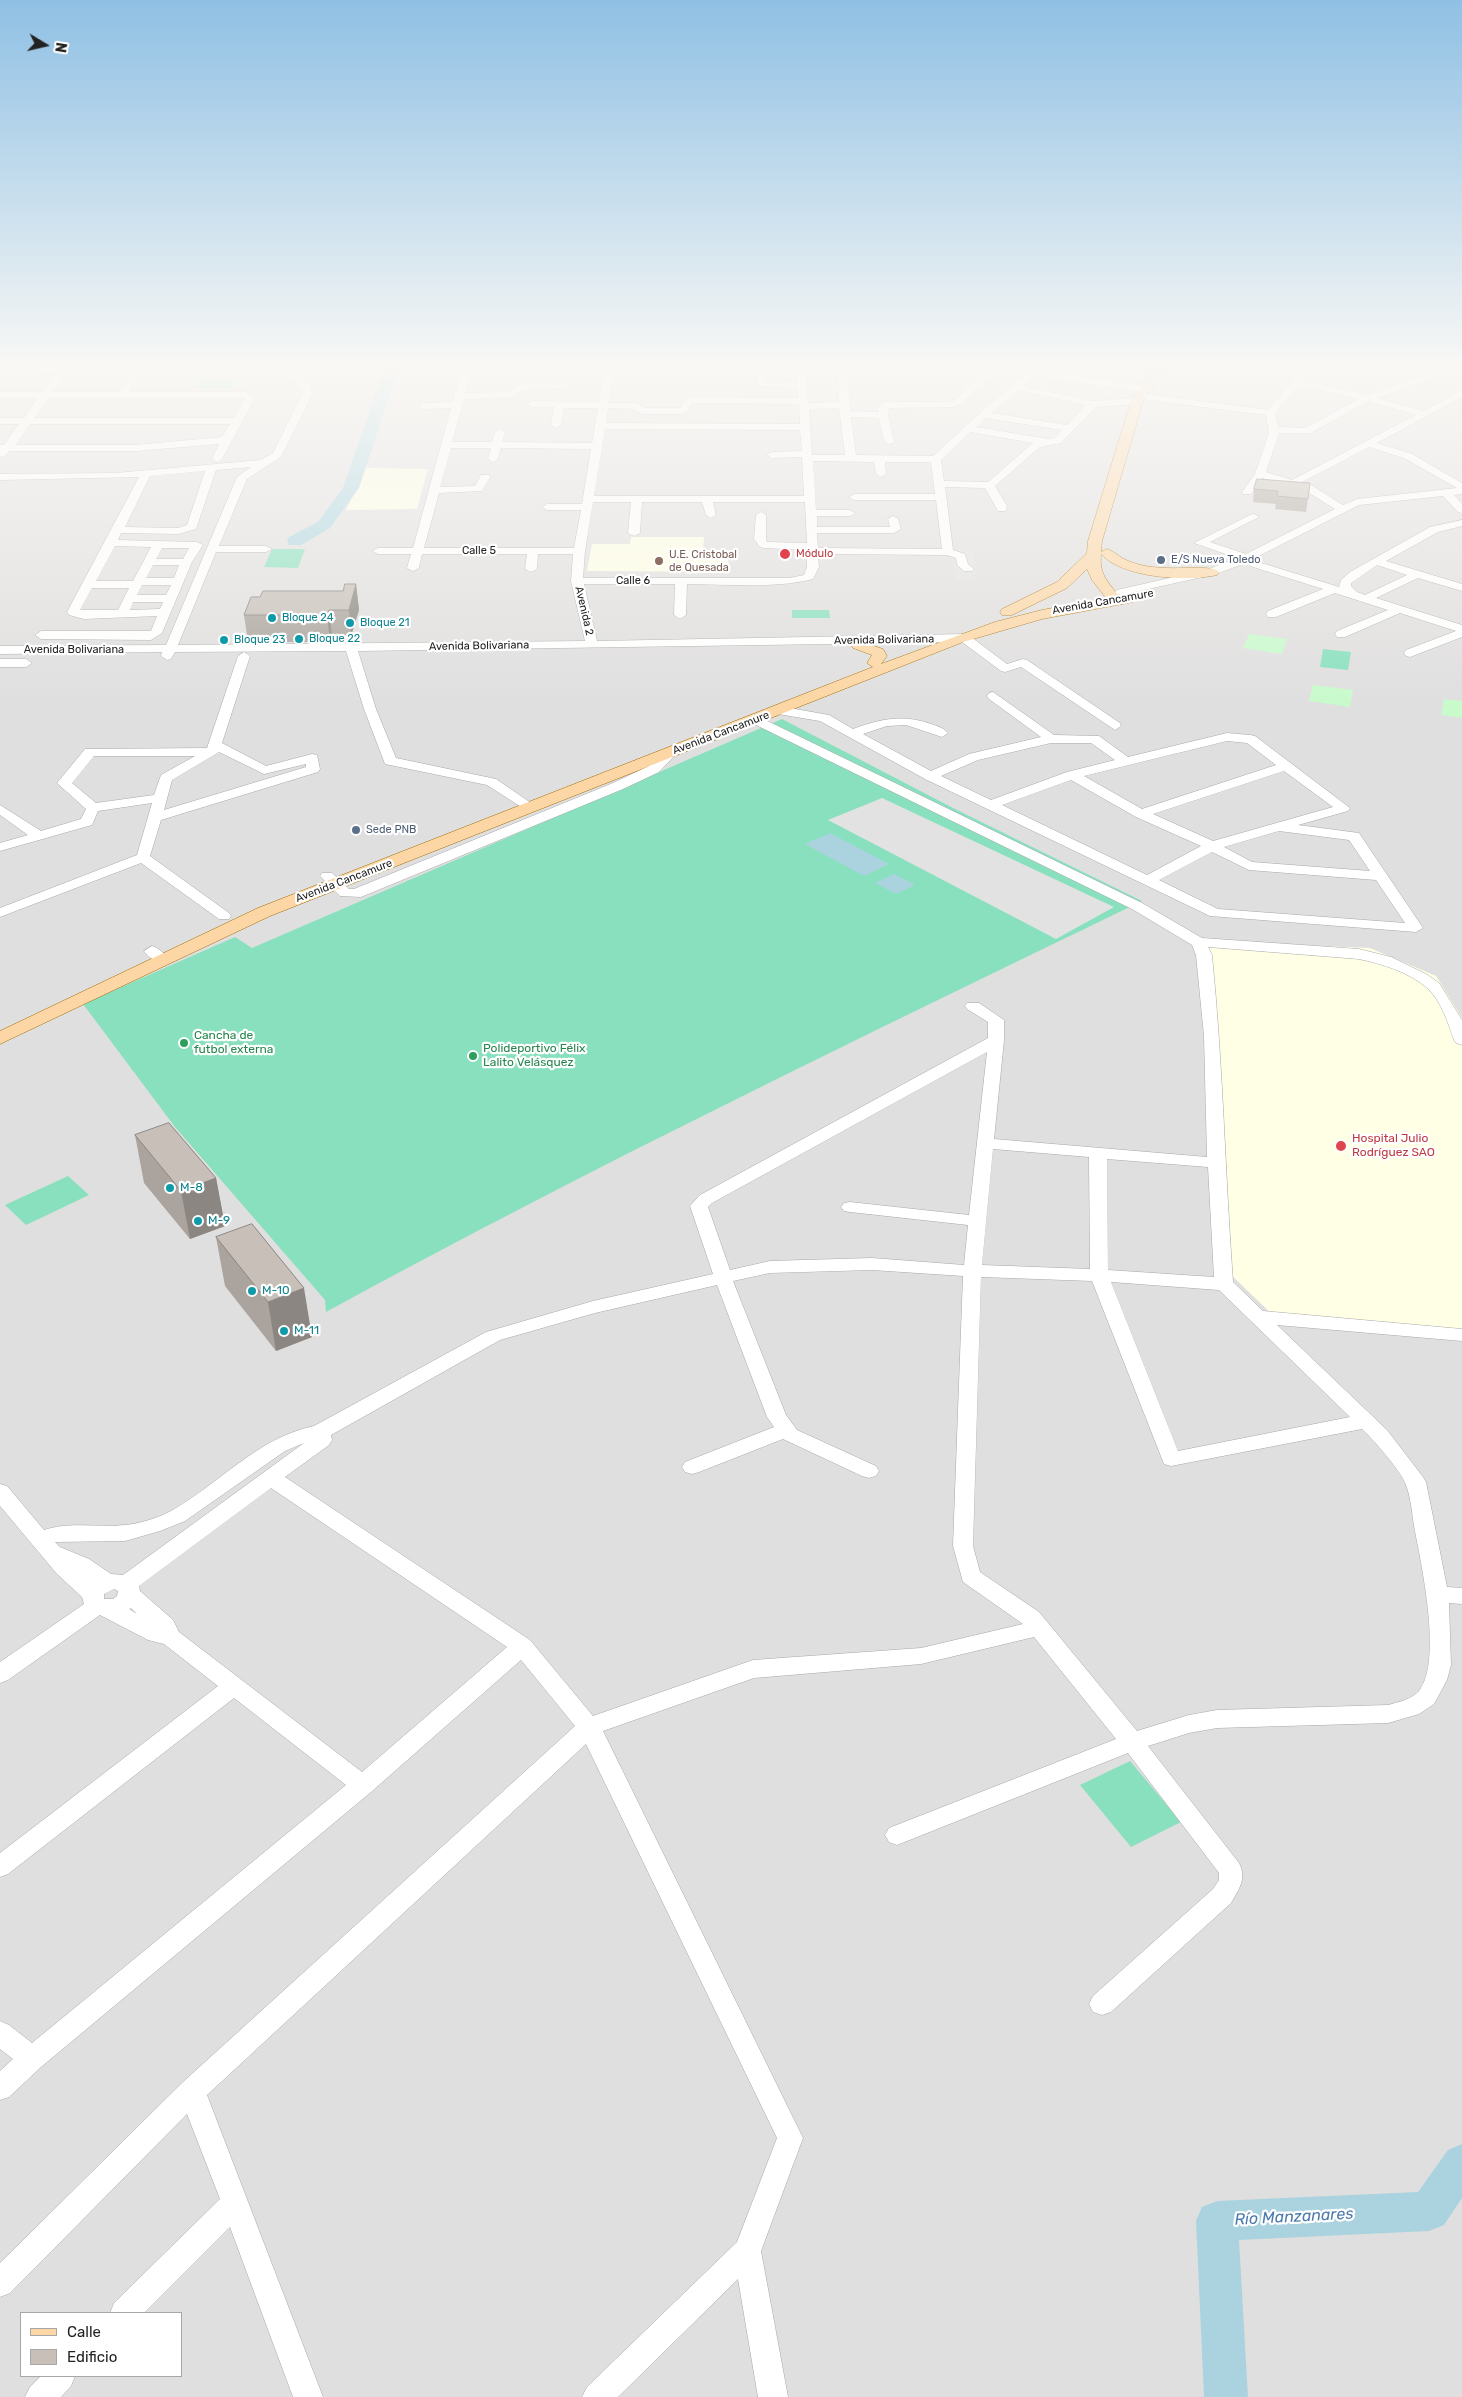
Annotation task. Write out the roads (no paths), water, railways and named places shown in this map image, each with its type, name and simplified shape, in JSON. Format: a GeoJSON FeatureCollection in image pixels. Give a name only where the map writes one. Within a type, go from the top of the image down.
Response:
{"type":"FeatureCollection","features":[{"type":"Feature","properties":{"kind":"main road"},"geometry":{"type":"LineString","coordinates":[[1116,481],[1093,554],[1092,567],[1119,596]]}},
{"type":"Feature","properties":{"kind":"main road"},"geometry":{"type":"LineString","coordinates":[[1112,536],[1107,552],[1106,566],[1119,596]]}},
{"type":"Feature","properties":{"kind":"main road"},"geometry":{"type":"LineString","coordinates":[[1107,552],[1113,558],[1126,564],[1151,571],[1180,573],[1212,572]]}},
{"type":"Feature","properties":{"kind":"main road"},"geometry":{"type":"LineString","coordinates":[[990,620],[1062,585],[1093,554]]}},
{"type":"Feature","properties":{"kind":"main road","name":"Avenida Cancamure"},"geometry":{"type":"LineString","coordinates":[[524,805],[672,752],[696,738],[778,710],[947,641],[990,620],[1119,596]]}},
{"type":"Feature","properties":{"kind":"main road","name":"Avenida Cancamure"},"geometry":{"type":"LineString","coordinates":[[0,1038],[158,955],[224,916],[331,880],[524,805],[696,738],[874,663],[1000,623],[1119,596]]}},
{"type":"Feature","properties":{"kind":"main road"},"geometry":{"type":"LineString","coordinates":[[858,646],[878,652],[880,656],[874,663]]}},
{"type":"Feature","properties":{"kind":"main road","name":"Avenida Cancamure"},"geometry":{"type":"LineString","coordinates":[[0,1026],[158,955],[264,912],[331,880]]}},
{"type":"Feature","properties":{"kind":"street"},"geometry":{"type":"LineString","coordinates":[[143,481],[112,543],[73,612],[75,614],[164,612]]}},
{"type":"Feature","properties":{"kind":"street"},"geometry":{"type":"LineString","coordinates":[[118,530],[178,531],[192,527],[210,481]]}},
{"type":"Feature","properties":{"kind":"street"},"geometry":{"type":"LineString","coordinates":[[168,652],[240,481]]}},
{"type":"Feature","properties":{"kind":"street"},"geometry":{"type":"LineString","coordinates":[[413,568],[436,481]]}},
{"type":"Feature","properties":{"kind":"street"},"geometry":{"type":"LineString","coordinates":[[433,490],[478,489],[483,481]]}},
{"type":"Feature","properties":{"kind":"street","name":"Avenida 2"},"geometry":{"type":"LineString","coordinates":[[590,481],[579,551],[577,580],[597,649]]}},
{"type":"Feature","properties":{"kind":"street"},"geometry":{"type":"LineString","coordinates":[[809,481],[812,513],[811,549]]}},
{"type":"Feature","properties":{"kind":"street"},"geometry":{"type":"LineString","coordinates":[[938,481],[948,552]]}},
{"type":"Feature","properties":{"kind":"street"},"geometry":{"type":"LineString","coordinates":[[938,484],[990,485],[995,481]]}},
{"type":"Feature","properties":{"kind":"street"},"geometry":{"type":"LineString","coordinates":[[1247,492],[1255,481]]}},
{"type":"Feature","properties":{"kind":"street"},"geometry":{"type":"LineString","coordinates":[[1289,481],[1307,487],[1341,508]]}},
{"type":"Feature","properties":{"kind":"street"},"geometry":{"type":"LineString","coordinates":[[1438,481],[1458,497]]}},
{"type":"Feature","properties":{"kind":"street"},"geometry":{"type":"LineString","coordinates":[[990,485],[990,492],[1002,504],[1002,509]]}},
{"type":"Feature","properties":{"kind":"street"},"geometry":{"type":"LineString","coordinates":[[854,497],[940,497]]}},
{"type":"Feature","properties":{"kind":"street","name":"Avenida Cancamure"},"geometry":{"type":"LineString","coordinates":[[1119,596],[1226,576],[1341,508],[1357,502],[1458,497]]}},
{"type":"Feature","properties":{"kind":"street","name":"Avenida Cancamure"},"geometry":{"type":"LineString","coordinates":[[1119,596],[1251,561],[1350,512],[1374,504],[1458,497]]}},
{"type":"Feature","properties":{"kind":"street"},"geometry":{"type":"LineString","coordinates":[[547,507],[636,499],[810,498]]}},
{"type":"Feature","properties":{"kind":"street"},"geometry":{"type":"LineString","coordinates":[[634,533],[636,499]]}},
{"type":"Feature","properties":{"kind":"street"},"geometry":{"type":"LineString","coordinates":[[707,499],[711,515]]}},
{"type":"Feature","properties":{"kind":"street"},"geometry":{"type":"LineString","coordinates":[[812,513],[850,512]]}},
{"type":"Feature","properties":{"kind":"street"},"geometry":{"type":"LineString","coordinates":[[761,515],[760,539],[764,545],[811,549],[948,552],[961,556],[963,565],[968,569]]}},
{"type":"Feature","properties":{"kind":"street"},"geometry":{"type":"LineString","coordinates":[[1254,517],[1200,543],[1332,590],[1352,594],[1462,631]]}},
{"type":"Feature","properties":{"kind":"street"},"geometry":{"type":"LineString","coordinates":[[811,530],[894,530],[896,529],[893,520]]}},
{"type":"Feature","properties":{"kind":"street"},"geometry":{"type":"LineString","coordinates":[[1352,594],[1346,587],[1345,582],[1354,574],[1434,529],[1462,523]]}},
{"type":"Feature","properties":{"kind":"street"},"geometry":{"type":"LineString","coordinates":[[41,635],[151,636],[156,633],[186,562],[196,544],[112,543]]}},
{"type":"Feature","properties":{"kind":"street"},"geometry":{"type":"LineString","coordinates":[[122,613],[158,544]]}},
{"type":"Feature","properties":{"kind":"street","name":"Calle 5"},"geometry":{"type":"LineString","coordinates":[[378,551],[416,551],[467,547],[579,551]]}},
{"type":"Feature","properties":{"kind":"street"},"geometry":{"type":"LineString","coordinates":[[212,549],[266,549]]}},
{"type":"Feature","properties":{"kind":"street","name":"Calle 6"},"geometry":{"type":"LineString","coordinates":[[577,580],[790,581],[809,577],[813,566],[811,549]]}},
{"type":"Feature","properties":{"kind":"street"},"geometry":{"type":"LineString","coordinates":[[531,569],[533,550]]}},
{"type":"Feature","properties":{"kind":"street"},"geometry":{"type":"LineString","coordinates":[[148,562],[186,562]]}},
{"type":"Feature","properties":{"kind":"street"},"geometry":{"type":"LineString","coordinates":[[1378,562],[1462,588]]}},
{"type":"Feature","properties":{"kind":"street"},"geometry":{"type":"LineString","coordinates":[[1365,599],[1417,574]]}},
{"type":"Feature","properties":{"kind":"street"},"geometry":{"type":"LineString","coordinates":[[89,585],[179,581]]}},
{"type":"Feature","properties":{"kind":"street"},"geometry":{"type":"LineString","coordinates":[[680,615],[681,581]]}},
{"type":"Feature","properties":{"kind":"street"},"geometry":{"type":"LineString","coordinates":[[1272,614],[1332,590]]}},
{"type":"Feature","properties":{"kind":"street"},"geometry":{"type":"LineString","coordinates":[[129,600],[170,598]]}},
{"type":"Feature","properties":{"kind":"street"},"geometry":{"type":"LineString","coordinates":[[1341,634],[1398,610]]}},
{"type":"Feature","properties":{"kind":"street"},"geometry":{"type":"LineString","coordinates":[[1410,653],[1462,631]]}},
{"type":"Feature","properties":{"kind":"street"},"geometry":{"type":"LineString","coordinates":[[947,641],[1005,668],[1023,663],[1115,726]]}},
{"type":"Feature","properties":{"kind":"street","name":"Avenida Bolivariana"},"geometry":{"type":"LineString","coordinates":[[0,650],[580,652],[597,649],[947,641]]}},
{"type":"Feature","properties":{"kind":"street","name":"Avenida Bolivariana"},"geometry":{"type":"LineString","coordinates":[[0,657],[168,652],[244,656],[352,652],[858,646],[947,641]]}},
{"type":"Feature","properties":{"kind":"street"},"geometry":{"type":"LineString","coordinates":[[352,652],[390,761],[491,782],[524,805]]}},
{"type":"Feature","properties":{"kind":"street"},"geometry":{"type":"LineString","coordinates":[[143,857],[166,778],[213,748],[244,656]]}},
{"type":"Feature","properties":{"kind":"street"},"geometry":{"type":"LineString","coordinates":[[0,663],[26,663]]}},
{"type":"Feature","properties":{"kind":"street"},"geometry":{"type":"LineString","coordinates":[[993,696],[1050,740]]}},
{"type":"Feature","properties":{"kind":"street"},"geometry":{"type":"LineString","coordinates":[[778,710],[824,718],[930,776],[1215,913],[1416,928],[1354,836],[1276,827]]}},
{"type":"Feature","properties":{"kind":"street"},"geometry":{"type":"LineString","coordinates":[[755,719],[1137,906],[1198,942],[1359,954],[1386,960],[1421,977],[1434,986],[1452,1014],[1462,1040]]}},
{"type":"Feature","properties":{"kind":"street"},"geometry":{"type":"LineString","coordinates":[[851,734],[891,720],[919,722],[942,733]]}},
{"type":"Feature","properties":{"kind":"street"},"geometry":{"type":"LineString","coordinates":[[990,805],[1072,775],[1127,763],[1226,737],[1250,739],[1343,808],[1212,846],[1147,881]]}},
{"type":"Feature","properties":{"kind":"street"},"geometry":{"type":"LineString","coordinates":[[930,776],[974,757],[1050,740],[1094,739],[1127,763]]}},
{"type":"Feature","properties":{"kind":"street"},"geometry":{"type":"LineString","coordinates":[[154,818],[313,770],[312,758],[264,770],[213,748],[90,752],[64,783],[93,808],[160,798]]}},
{"type":"Feature","properties":{"kind":"street"},"geometry":{"type":"LineString","coordinates":[[331,880],[345,893],[356,894],[654,770],[672,752]]}},
{"type":"Feature","properties":{"kind":"street"},"geometry":{"type":"LineString","coordinates":[[1141,814],[1286,766]]}},
{"type":"Feature","properties":{"kind":"street"},"geometry":{"type":"LineString","coordinates":[[1072,775],[1141,814],[1212,846],[1249,866],[1382,876]]}},
{"type":"Feature","properties":{"kind":"street"},"geometry":{"type":"LineString","coordinates":[[0,847],[87,822],[93,808]]}},
{"type":"Feature","properties":{"kind":"street"},"geometry":{"type":"LineString","coordinates":[[0,809],[39,836]]}},
{"type":"Feature","properties":{"kind":"street"},"geometry":{"type":"LineString","coordinates":[[0,913],[143,857]]}},
{"type":"Feature","properties":{"kind":"street"},"geometry":{"type":"LineString","coordinates":[[143,857],[224,916]]}},
{"type":"Feature","properties":{"kind":"street"},"geometry":{"type":"LineString","coordinates":[[1198,942],[1204,955],[1212,1036],[1216,1163],[1224,1284]]}},
{"type":"Feature","properties":{"kind":"street"},"geometry":{"type":"LineString","coordinates":[[973,1006],[996,1020],[996,1040],[987,1144],[972,1271],[963,1546],[970,1576],[1031,1618],[1132,1742],[1231,1870],[1231,1881],[1222,1896],[1102,2004]]}},
{"type":"Feature","properties":{"kind":"street"},"geometry":{"type":"LineString","coordinates":[[869,1471],[830,1455],[790,1435],[777,1417],[724,1278],[699,1206],[706,1199],[996,1040]]}},
{"type":"Feature","properties":{"kind":"street"},"geometry":{"type":"LineString","coordinates":[[987,1144],[1216,1163]]}},
{"type":"Feature","properties":{"kind":"street"},"geometry":{"type":"LineString","coordinates":[[1098,1153],[1098,1275],[1171,1459],[1366,1421]]}},
{"type":"Feature","properties":{"kind":"street"},"geometry":{"type":"LineString","coordinates":[[850,1207],[978,1221]]}},
{"type":"Feature","properties":{"kind":"street"},"geometry":{"type":"LineString","coordinates":[[47,1546],[58,1533],[125,1533],[160,1524],[178,1516],[278,1446],[302,1436],[320,1432],[493,1336],[593,1307],[770,1267],[872,1264],[972,1271],[1098,1275],[1224,1284],[1380,1435],[1416,1482],[1438,1594],[1440,1665],[1436,1680],[1426,1698],[1411,1708],[1388,1714],[1217,1719],[1189,1724],[1132,1742],[897,1835]]}},
{"type":"Feature","properties":{"kind":"street"},"geometry":{"type":"LineString","coordinates":[[1260,1317],[1462,1335]]}},
{"type":"Feature","properties":{"kind":"street"},"geometry":{"type":"LineString","coordinates":[[692,1466],[787,1430]]}},
{"type":"Feature","properties":{"kind":"street"},"geometry":{"type":"LineString","coordinates":[[0,1674],[322,1440],[320,1432]]}},
{"type":"Feature","properties":{"kind":"street"},"geometry":{"type":"LineString","coordinates":[[271,1478],[522,1646],[589,1727],[790,2138],[747,2251],[597,2397]]}},
{"type":"Feature","properties":{"kind":"street"},"geometry":{"type":"LineString","coordinates":[[0,1491],[64,1568],[110,1595],[156,1634],[171,1638],[363,1785]]}},
{"type":"Feature","properties":{"kind":"street"},"geometry":{"type":"LineString","coordinates":[[1438,1594],[1462,1596]]}},
{"type":"Feature","properties":{"kind":"street"},"geometry":{"type":"LineString","coordinates":[[0,2283],[192,2091],[589,1727],[753,1669],[920,1656],[1039,1628]]}},
{"type":"Feature","properties":{"kind":"street"},"geometry":{"type":"LineString","coordinates":[[0,2088],[32,2059],[363,1785],[522,1646]]}},
{"type":"Feature","properties":{"kind":"street"},"geometry":{"type":"LineString","coordinates":[[0,1867],[233,1687]]}},
{"type":"Feature","properties":{"kind":"street"},"geometry":{"type":"LineString","coordinates":[[0,2033],[32,2059]]}},
{"type":"Feature","properties":{"kind":"street"},"geometry":{"type":"LineString","coordinates":[[192,2091],[308,2397]]}},
{"type":"Feature","properties":{"kind":"street"},"geometry":{"type":"LineString","coordinates":[[125,2312],[235,2203]]}},
{"type":"Feature","properties":{"kind":"street"},"geometry":{"type":"LineString","coordinates":[[747,2251],[773,2397]]}},
{"type":"Feature","properties":{"kind":"street"},"geometry":{"type":"LineString","coordinates":[[40,2397],[61,2377]]}},
{"type":"Feature","properties":{"kind":"water"},"geometry":{"type":"Polygon","coordinates":[[[830,833],[889,864],[864,876],[805,844],[830,833]]]}},
{"type":"Feature","properties":{"kind":"water"},"geometry":{"type":"Polygon","coordinates":[[[894,874],[915,885],[896,894],[875,883],[894,874]]]}},
{"type":"Feature","properties":{"kind":"waterway"},"geometry":{"type":"LineString","coordinates":[[295,541],[324,525],[351,488],[353,481]]}},
{"type":"Feature","properties":{"kind":"waterway","name":"Río Manzanares"},"geometry":{"type":"LineString","coordinates":[[1226,2397],[1217,2221],[1429,2211],[1462,2163]]}},
{"type":"Feature","properties":{"kind":"place","name":"Módulo"},"geometry":{"type":"Point","coordinates":[785,554]}},
{"type":"Feature","properties":{"kind":"place","name":"E/S Nueva Toledo"},"geometry":{"type":"Point","coordinates":[1161,560]}},
{"type":"Feature","properties":{"kind":"place","name":"U.E. Cristobal de Quesada"},"geometry":{"type":"Point","coordinates":[659,561]}},
{"type":"Feature","properties":{"kind":"place","name":"Bloque 24"},"geometry":{"type":"Point","coordinates":[272,618]}},
{"type":"Feature","properties":{"kind":"place","name":"Bloque 21"},"geometry":{"type":"Point","coordinates":[350,623]}},
{"type":"Feature","properties":{"kind":"place","name":"Bloque 22"},"geometry":{"type":"Point","coordinates":[299,639]}},
{"type":"Feature","properties":{"kind":"place","name":"Bloque 23"},"geometry":{"type":"Point","coordinates":[224,640]}},
{"type":"Feature","properties":{"kind":"place","name":"Sede PNB"},"geometry":{"type":"Point","coordinates":[356,830]}},
{"type":"Feature","properties":{"kind":"place","name":"Cancha de futbol externa"},"geometry":{"type":"Point","coordinates":[184,1043]}},
{"type":"Feature","properties":{"kind":"place","name":"Polideportivo Félix Lalito Velásquez"},"geometry":{"type":"Point","coordinates":[473,1056]}},
{"type":"Feature","properties":{"kind":"place","name":"Hospital Julio Rodríguez SAO"},"geometry":{"type":"Point","coordinates":[1341,1146]}},
{"type":"Feature","properties":{"kind":"place","name":"M-8"},"geometry":{"type":"Point","coordinates":[170,1188]}},
{"type":"Feature","properties":{"kind":"place","name":"M-9"},"geometry":{"type":"Point","coordinates":[198,1221]}},
{"type":"Feature","properties":{"kind":"place","name":"M-10"},"geometry":{"type":"Point","coordinates":[252,1291]}},
{"type":"Feature","properties":{"kind":"place","name":"M-11"},"geometry":{"type":"Point","coordinates":[284,1331]}}]}
